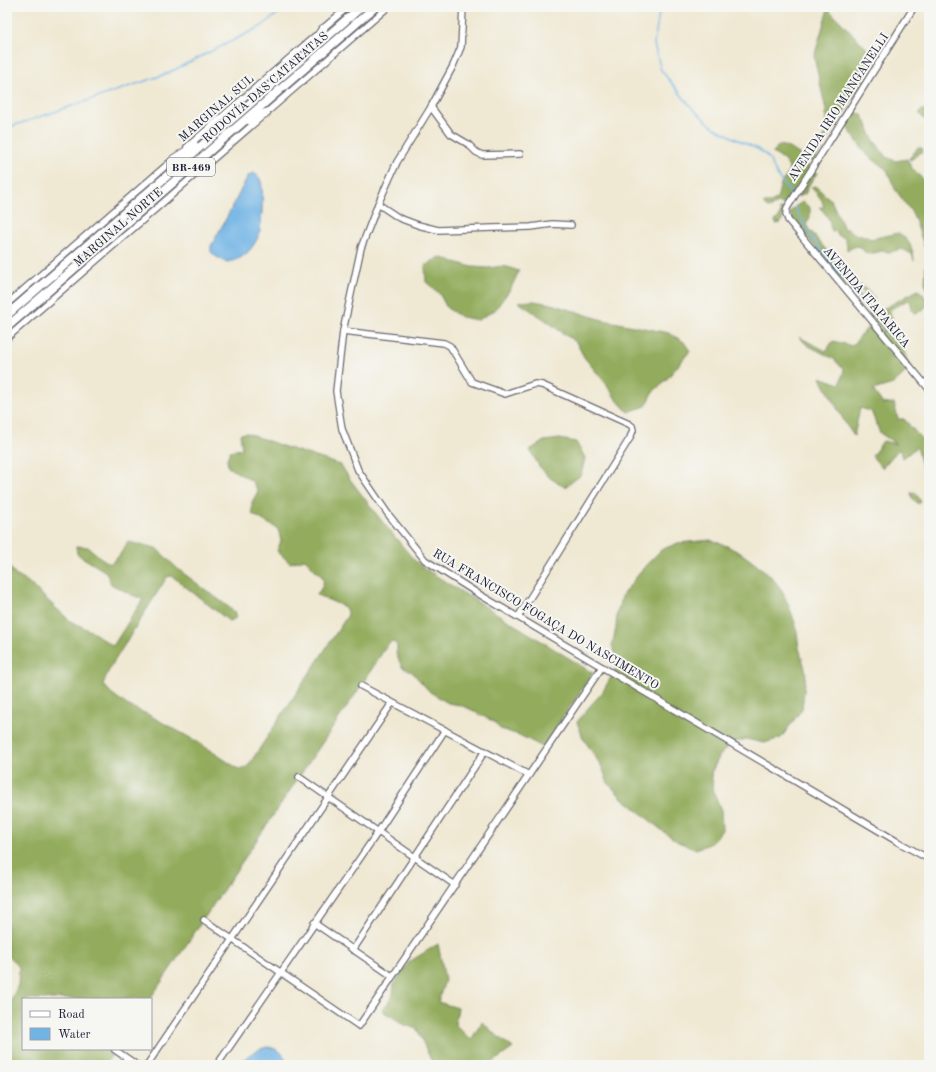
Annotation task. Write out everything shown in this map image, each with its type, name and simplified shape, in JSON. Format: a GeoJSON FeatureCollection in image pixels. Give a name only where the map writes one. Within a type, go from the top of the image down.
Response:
{"type":"FeatureCollection","features":[{"type":"Feature","properties":{"kind":"highway","name":"RODOVÍA DAS CATARATAS"},"geometry":{"type":"LineString","coordinates":[[7,315],[361,7]]}},
{"type":"Feature","properties":{"kind":"highway","name":"RODOVÍA DAS CATARATAS"},"geometry":{"type":"LineString","coordinates":[[7,327],[375,7]]}},
{"type":"Feature","properties":{"kind":"highway"},"geometry":{"type":"LineString","coordinates":[[301,59],[323,29]]}},
{"type":"Feature","properties":{"kind":"highway"},"geometry":{"type":"LineString","coordinates":[[241,124],[266,113]]}},
{"type":"Feature","properties":{"kind":"highway"},"geometry":{"type":"LineString","coordinates":[[174,159],[216,133]]}},
{"type":"Feature","properties":{"kind":"street","name":"MARGINAL SUL"},"geometry":{"type":"LineString","coordinates":[[7,304],[348,7]]}},
{"type":"Feature","properties":{"kind":"street","name":"MARGINAL NORTE"},"geometry":{"type":"LineString","coordinates":[[7,338],[388,7]]}},
{"type":"Feature","properties":{"kind":"street","name":"RUA FRANCISCO FOGAÇA DO NASCIMENTO"},"geometry":{"type":"LineString","coordinates":[[463,7],[461,46],[453,66],[397,162],[378,204],[361,248],[343,331],[336,391],[342,428],[358,470],[388,514],[425,560],[477,593],[929,859]]}},
{"type":"Feature","properties":{"kind":"street","name":"AVENIDA IRIO MANGANELLI"},"geometry":{"type":"LineString","coordinates":[[788,220],[786,214],[787,208],[914,7]]}},
{"type":"Feature","properties":{"kind":"street"},"geometry":{"type":"LineString","coordinates":[[430,107],[451,134],[468,144],[476,152],[482,155],[520,154]]}},
{"type":"Feature","properties":{"kind":"street"},"geometry":{"type":"LineString","coordinates":[[378,204],[399,218],[418,226],[438,230],[531,227],[552,224],[571,225]]}},
{"type":"Feature","properties":{"kind":"street","name":"AVENIDA ITAPARICA"},"geometry":{"type":"LineString","coordinates":[[788,220],[929,389]]}},
{"type":"Feature","properties":{"kind":"street"},"geometry":{"type":"LineString","coordinates":[[343,331],[444,343],[450,346],[472,382],[505,394],[535,384],[542,385],[632,426],[634,430],[630,438],[518,617]]}},
{"type":"Feature","properties":{"kind":"street"},"geometry":{"type":"LineString","coordinates":[[204,920],[359,1026],[602,667]]}},
{"type":"Feature","properties":{"kind":"street"},"geometry":{"type":"LineString","coordinates":[[361,686],[529,775]]}},
{"type":"Feature","properties":{"kind":"street"},"geometry":{"type":"LineString","coordinates":[[148,1065],[392,703]]}},
{"type":"Feature","properties":{"kind":"street"},"geometry":{"type":"LineString","coordinates":[[217,1065],[378,832],[445,730]]}},
{"type":"Feature","properties":{"kind":"street"},"geometry":{"type":"LineString","coordinates":[[353,950],[485,751]]}},
{"type":"Feature","properties":{"kind":"street"},"geometry":{"type":"LineString","coordinates":[[299,777],[455,885]]}},
{"type":"Feature","properties":{"kind":"street"},"geometry":{"type":"LineString","coordinates":[[314,923],[392,976]]}},
{"type":"Feature","properties":{"kind":"street"},"geometry":{"type":"LineString","coordinates":[[115,1050],[137,1065]]}},
{"type":"Feature","properties":{"kind":"green space"},"geometry":{"type":"Polygon","coordinates":[[[828,9],[877,59],[813,162],[810,161],[825,136],[826,110],[814,57],[828,9]]]}},
{"type":"Feature","properties":{"kind":"green space"},"geometry":{"type":"Polygon","coordinates":[[[929,107],[928,112],[929,123],[919,113],[929,107]]]}},
{"type":"Feature","properties":{"kind":"green space"},"geometry":{"type":"Polygon","coordinates":[[[852,111],[862,115],[871,136],[886,157],[896,161],[907,159],[911,167],[929,186],[929,295],[925,283],[927,254],[913,214],[895,189],[887,170],[866,154],[844,123],[852,111]]]}},
{"type":"Feature","properties":{"kind":"green space"},"geometry":{"type":"Polygon","coordinates":[[[780,145],[792,150],[804,158],[805,164],[809,167],[811,174],[815,172],[817,173],[805,194],[798,197],[801,191],[800,189],[789,203],[778,203],[767,208],[764,203],[771,203],[777,199],[781,183],[788,174],[789,168],[786,162],[773,153],[780,145]]]}},
{"type":"Feature","properties":{"kind":"green space"},"geometry":{"type":"Polygon","coordinates":[[[922,148],[922,153],[921,152],[911,160],[909,159],[914,152],[917,152],[916,149],[922,148]]]}},
{"type":"Feature","properties":{"kind":"green space"},"geometry":{"type":"Polygon","coordinates":[[[815,186],[831,200],[844,229],[848,229],[857,235],[867,236],[870,239],[898,233],[910,244],[914,261],[912,254],[900,249],[891,252],[882,251],[869,254],[859,246],[847,250],[845,238],[837,235],[837,231],[833,232],[827,217],[819,207],[823,208],[823,202],[811,187],[815,186]]]}},
{"type":"Feature","properties":{"kind":"green space"},"geometry":{"type":"Polygon","coordinates":[[[803,202],[810,208],[810,217],[806,225],[831,258],[849,276],[863,300],[888,325],[892,332],[887,333],[898,335],[910,368],[893,384],[873,390],[883,404],[894,403],[898,419],[904,419],[924,442],[929,452],[929,487],[917,447],[903,458],[899,449],[882,468],[872,456],[883,441],[896,444],[880,433],[871,411],[860,408],[854,436],[820,377],[840,384],[844,370],[834,359],[807,345],[799,337],[826,351],[833,341],[852,346],[868,327],[884,332],[808,238],[801,233],[796,226],[790,212],[803,202]]]}},
{"type":"Feature","properties":{"kind":"green space"},"geometry":{"type":"Polygon","coordinates":[[[784,209],[784,213],[781,223],[776,224],[775,221],[779,217],[781,211],[779,210],[784,209]]]}},
{"type":"Feature","properties":{"kind":"green space"},"geometry":{"type":"Polygon","coordinates":[[[439,257],[472,267],[488,268],[504,266],[519,271],[511,288],[495,310],[478,320],[461,317],[447,308],[439,293],[426,282],[425,266],[439,257]]]}},
{"type":"Feature","properties":{"kind":"green space"},"geometry":{"type":"Polygon","coordinates":[[[862,285],[874,298],[874,301],[870,301],[860,288],[862,285]]]}},
{"type":"Feature","properties":{"kind":"green space"},"geometry":{"type":"Polygon","coordinates":[[[918,290],[923,294],[928,303],[921,311],[914,313],[911,310],[911,302],[908,300],[889,310],[892,322],[885,315],[883,309],[918,290]]]}},
{"type":"Feature","properties":{"kind":"green space"},"geometry":{"type":"Polygon","coordinates":[[[534,301],[551,304],[603,320],[669,333],[684,342],[690,351],[666,380],[654,391],[646,406],[628,412],[616,399],[607,385],[584,357],[576,342],[518,302],[534,301]]]}},
{"type":"Feature","properties":{"kind":"green space"},"geometry":{"type":"Polygon","coordinates":[[[247,433],[341,465],[384,524],[414,560],[465,594],[593,673],[543,747],[519,735],[500,729],[494,722],[470,709],[460,705],[448,703],[430,692],[412,672],[402,667],[396,654],[397,645],[392,641],[387,645],[361,686],[151,998],[22,998],[22,1050],[115,1050],[105,1065],[7,1065],[7,1009],[18,985],[19,967],[7,955],[7,566],[10,567],[15,575],[27,581],[70,621],[91,631],[113,646],[143,599],[111,584],[106,572],[77,554],[76,546],[88,547],[110,564],[119,556],[128,542],[156,548],[179,570],[234,611],[236,618],[229,621],[172,576],[167,577],[110,668],[103,684],[111,693],[127,705],[149,715],[196,741],[240,770],[248,766],[348,615],[345,607],[317,595],[322,587],[324,579],[305,559],[290,563],[277,551],[281,541],[278,529],[252,514],[252,502],[258,491],[252,481],[228,467],[227,459],[230,451],[242,449],[240,434],[247,433]]]}},
{"type":"Feature","properties":{"kind":"green space"},"geometry":{"type":"Polygon","coordinates":[[[560,439],[576,442],[585,458],[581,475],[565,487],[550,478],[539,466],[530,450],[544,441],[560,439]]]}},
{"type":"Feature","properties":{"kind":"green space"},"geometry":{"type":"Polygon","coordinates":[[[915,492],[921,502],[918,504],[912,498],[911,493],[915,492]]]}},
{"type":"Feature","properties":{"kind":"green space"},"geometry":{"type":"Polygon","coordinates":[[[711,540],[742,554],[769,574],[781,589],[796,626],[799,648],[806,672],[802,709],[781,738],[764,743],[746,739],[729,744],[719,757],[711,773],[714,793],[721,810],[722,830],[712,843],[696,849],[678,842],[621,797],[608,783],[602,767],[583,738],[577,722],[602,693],[619,663],[612,646],[616,628],[617,612],[623,594],[646,565],[661,550],[678,543],[711,540]]]}},
{"type":"Feature","properties":{"kind":"green space"},"geometry":{"type":"Polygon","coordinates":[[[438,944],[445,980],[438,1002],[458,1008],[455,1024],[471,1040],[482,1022],[513,1048],[489,1065],[446,1065],[431,1060],[417,1029],[405,1025],[386,1014],[382,1009],[393,995],[394,983],[409,962],[438,944]]]}},
{"type":"Feature","properties":{"kind":"water"},"geometry":{"type":"Polygon","coordinates":[[[253,173],[261,180],[262,187],[261,226],[258,237],[254,245],[245,254],[237,259],[226,262],[211,252],[211,246],[248,176],[253,173]]]}},
{"type":"Feature","properties":{"kind":"water"},"geometry":{"type":"Polygon","coordinates":[[[267,1047],[281,1052],[285,1058],[286,1065],[238,1065],[251,1054],[267,1047]]]}},
{"type":"Feature","properties":{"kind":"waterway"},"geometry":{"type":"LineString","coordinates":[[7,128],[166,74],[262,26],[286,7]]}},
{"type":"Feature","properties":{"kind":"waterway"},"geometry":{"type":"LineString","coordinates":[[660,7],[654,44],[661,70],[692,108],[712,126],[758,149],[768,157],[778,177],[789,191],[792,198]]}},
{"type":"Feature","properties":{"kind":"waterway"},"geometry":{"type":"LineString","coordinates":[[795,207],[810,235],[832,265],[888,330],[888,337]]}}]}
